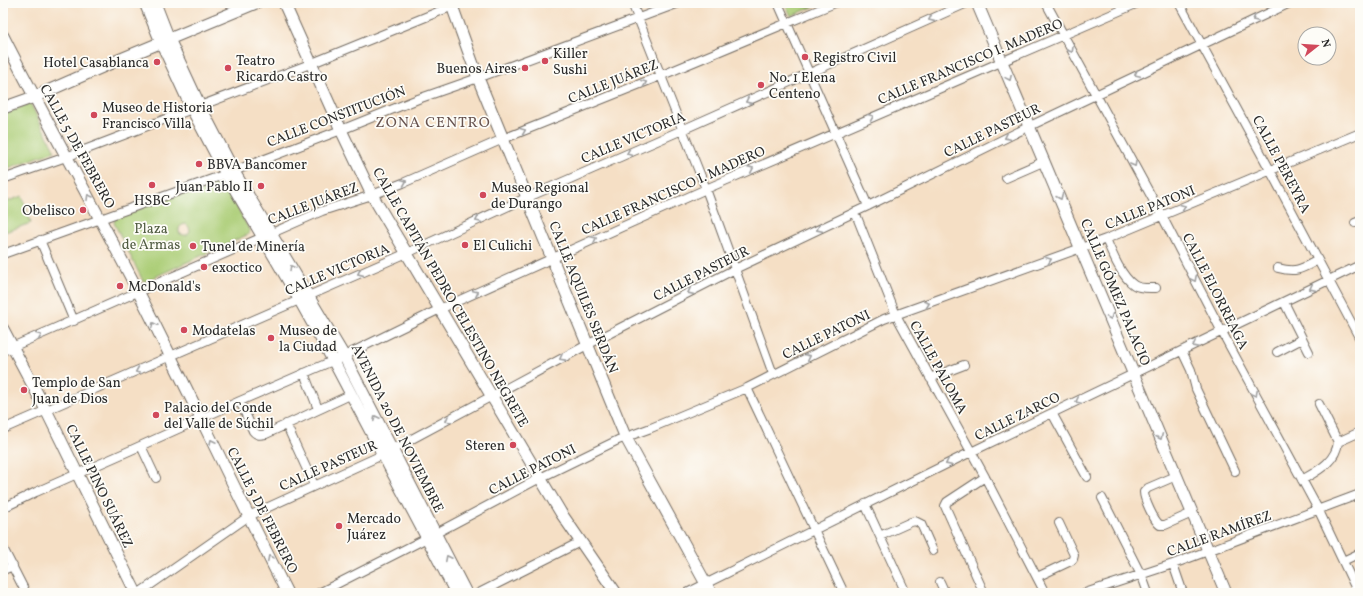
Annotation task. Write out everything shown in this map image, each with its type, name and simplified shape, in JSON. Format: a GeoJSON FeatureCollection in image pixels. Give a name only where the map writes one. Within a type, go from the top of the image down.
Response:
{"type":"FeatureCollection","features":[{"type":"Feature","properties":{"kind":"street","name":"AVENIDA 20 DE NOVIEMBRE"},"geometry":{"type":"LineString","coordinates":[[145,3],[165,40],[196,108],[229,172],[304,298],[344,356],[387,453],[431,536],[466,593]]}},
{"type":"Feature","properties":{"kind":"street","name":"AVENIDA 20 DE NOVIEMBRE"},"geometry":{"type":"LineString","coordinates":[[154,3],[165,40]]}},
{"type":"Feature","properties":{"kind":"street"},"geometry":{"type":"LineString","coordinates":[[3,108],[34,97],[165,40],[256,3]]}},
{"type":"Feature","properties":{"kind":"street","name":"CALLE CAPITÁN PEDRO CELESTINO NEGRETE"},"geometry":{"type":"LineString","coordinates":[[284,3],[310,64],[372,195],[560,513],[616,593]]}},
{"type":"Feature","properties":{"kind":"street"},"geometry":{"type":"LineString","coordinates":[[632,3],[706,189],[773,374]]}},
{"type":"Feature","properties":{"kind":"street","name":"CALLE CONSTITUCIÓN"},"geometry":{"type":"LineString","coordinates":[[3,254],[229,172],[418,99],[679,3]]}},
{"type":"Feature","properties":{"kind":"street"},"geometry":{"type":"LineString","coordinates":[[778,3],[868,206]]}},
{"type":"Feature","properties":{"kind":"street","name":"CALLE JUÁREZ"},"geometry":{"type":"LineString","coordinates":[[8,349],[267,234],[322,211],[372,195],[403,183],[503,139],[660,76],[786,22],[835,3]]}},
{"type":"Feature","properties":{"kind":"street","name":"CALLE VICTORIA"},"geometry":{"type":"LineString","coordinates":[[3,429],[407,253],[526,198],[966,3]]}},
{"type":"Feature","properties":{"kind":"street","name":"CALLE GÓMEZ PALACIO"},"geometry":{"type":"LineString","coordinates":[[977,3],[1226,593]]}},
{"type":"Feature","properties":{"kind":"street","name":"CALLE ELORREAGA"},"geometry":{"type":"LineString","coordinates":[[1046,3],[1162,216],[1222,332],[1319,511],[1358,593]]}},
{"type":"Feature","properties":{"kind":"street","name":"CALLE FRANCISCO I. MADERO"},"geometry":{"type":"LineString","coordinates":[[3,508],[240,401],[344,356],[440,309],[706,189],[1138,3]]}},
{"type":"Feature","properties":{"kind":"street","name":"CALLE PEREYRA"},"geometry":{"type":"LineString","coordinates":[[1179,3],[1360,339]]}},
{"type":"Feature","properties":{"kind":"street","name":"CALLE PASTEUR"},"geometry":{"type":"LineString","coordinates":[[138,593],[249,516],[314,485],[387,453],[587,345],[735,269],[868,206],[1096,94],[1290,3]]}},
{"type":"Feature","properties":{"kind":"street"},"geometry":{"type":"LineString","coordinates":[[3,179],[66,157],[310,64],[454,4]]}},
{"type":"Feature","properties":{"kind":"street","name":"CALLE AQUILES SERDÁN"},"geometry":{"type":"LineString","coordinates":[[454,4],[478,78],[625,436],[708,588]]}},
{"type":"Feature","properties":{"kind":"street","name":"CALLE 5 DE FEBRERO"},"geometry":{"type":"LineString","coordinates":[[3,36],[138,291],[287,593]]}},
{"type":"Feature","properties":{"kind":"street","name":"CALLE PATONI"},"geometry":{"type":"LineString","coordinates":[[319,593],[540,478],[625,436],[651,428],[747,388],[884,319],[1106,239],[1360,133]]}},
{"type":"Feature","properties":{"kind":"street"},"geometry":{"type":"LineString","coordinates":[[1006,178],[1044,161]]}},
{"type":"Feature","properties":{"kind":"street","name":"CALLE PALOMA"},"geometry":{"type":"LineString","coordinates":[[854,212],[896,315],[971,452],[983,478],[1045,593]]}},
{"type":"Feature","properties":{"kind":"street"},"geometry":{"type":"LineString","coordinates":[[1106,239],[1116,260],[1126,276],[1134,285],[1145,288],[1156,288]]}},
{"type":"Feature","properties":{"kind":"street"},"geometry":{"type":"LineString","coordinates":[[40,240],[74,321]]}},
{"type":"Feature","properties":{"kind":"street"},"geometry":{"type":"LineString","coordinates":[[1278,268],[1291,271],[1297,270],[1318,260]]}},
{"type":"Feature","properties":{"kind":"street","name":"CALLE ZARCO"},"geometry":{"type":"LineString","coordinates":[[687,593],[708,588],[865,504],[1360,265]]}},
{"type":"Feature","properties":{"kind":"street","name":"AVENIDA 20 DE NOVIEMBRE"},"geometry":{"type":"LineString","coordinates":[[304,298],[350,395],[387,453]]}},
{"type":"Feature","properties":{"kind":"street"},"geometry":{"type":"LineString","coordinates":[[1284,302],[1309,352]]}},
{"type":"Feature","properties":{"kind":"street","name":"CALLE PINO SUÁREZ"},"geometry":{"type":"LineString","coordinates":[[3,329],[8,349],[46,410],[138,593]]}},
{"type":"Feature","properties":{"kind":"street"},"geometry":{"type":"LineString","coordinates":[[1277,352],[1302,339]]}},
{"type":"Feature","properties":{"kind":"street"},"geometry":{"type":"LineString","coordinates":[[1182,351],[1191,370],[1196,389],[1235,471]]}},
{"type":"Feature","properties":{"kind":"street"},"geometry":{"type":"LineString","coordinates":[[930,378],[964,365]]}},
{"type":"Feature","properties":{"kind":"street"},"geometry":{"type":"LineString","coordinates":[[304,373],[318,409]]}},
{"type":"Feature","properties":{"kind":"street"},"geometry":{"type":"LineString","coordinates":[[747,388],[844,593]]}},
{"type":"Feature","properties":{"kind":"street"},"geometry":{"type":"LineString","coordinates":[[240,401],[253,431],[256,434],[261,435],[350,395]]}},
{"type":"Feature","properties":{"kind":"street"},"geometry":{"type":"LineString","coordinates":[[1302,480],[1326,464],[1334,454],[1338,442],[1318,404]]}},
{"type":"Feature","properties":{"kind":"street"},"geometry":{"type":"LineString","coordinates":[[1052,413],[1087,477]]}},
{"type":"Feature","properties":{"kind":"street"},"geometry":{"type":"LineString","coordinates":[[286,424],[314,485]]}},
{"type":"Feature","properties":{"kind":"street"},"geometry":{"type":"LineString","coordinates":[[1338,442],[1360,432]]}},
{"type":"Feature","properties":{"kind":"street"},"geometry":{"type":"LineString","coordinates":[[141,446],[156,478]]}},
{"type":"Feature","properties":{"kind":"street"},"geometry":{"type":"LineString","coordinates":[[1176,476],[1148,488],[1144,492],[1145,497],[1156,521],[1160,525],[1165,525],[1192,514]]}},
{"type":"Feature","properties":{"kind":"street"},"geometry":{"type":"LineString","coordinates":[[983,478],[945,504],[984,593]]}},
{"type":"Feature","properties":{"kind":"street","name":"CALLE RAMÍREZ"},"geometry":{"type":"LineString","coordinates":[[1085,593],[1209,551],[1319,511],[1360,494]]}},
{"type":"Feature","properties":{"kind":"street"},"geometry":{"type":"LineString","coordinates":[[1102,498],[1148,593]]}},
{"type":"Feature","properties":{"kind":"street"},"geometry":{"type":"LineString","coordinates":[[865,504],[906,593]]}},
{"type":"Feature","properties":{"kind":"street"},"geometry":{"type":"LineString","coordinates":[[880,536],[912,522],[918,522],[921,524],[933,551]]}},
{"type":"Feature","properties":{"kind":"street"},"geometry":{"type":"LineString","coordinates":[[1037,577],[1071,561],[1074,557],[1059,523]]}},
{"type":"Feature","properties":{"kind":"street","name":"AVENIDA 20 DE NOVIEMBRE"},"geometry":{"type":"LineString","coordinates":[[431,536],[456,593]]}},
{"type":"Feature","properties":{"kind":"street"},"geometry":{"type":"LineString","coordinates":[[479,593],[580,542]]}},
{"type":"Feature","properties":{"kind":"street"},"geometry":{"type":"LineString","coordinates":[[3,548],[26,593]]}},
{"type":"Feature","properties":{"kind":"street"},"geometry":{"type":"LineString","coordinates":[[1343,560],[1360,553]]}},
{"type":"Feature","properties":{"kind":"street"},"geometry":{"type":"LineString","coordinates":[[1172,564],[1183,593]]}},
{"type":"Feature","properties":{"kind":"street"},"geometry":{"type":"LineString","coordinates":[[3,570],[13,566]]}},
{"type":"Feature","properties":{"kind":"street"},"geometry":{"type":"LineString","coordinates":[[940,582],[945,593]]}},
{"type":"Feature","properties":{"kind":"green space"},"geometry":{"type":"Polygon","coordinates":[[[785,3],[823,3],[791,16],[785,3]]]}},
{"type":"Feature","properties":{"kind":"green space"},"geometry":{"type":"Polygon","coordinates":[[[30,103],[55,151],[3,170],[3,115],[30,103]]]}},
{"type":"Feature","properties":{"kind":"green space","name":"Plaza de Armas"},"geometry":{"type":"Polygon","coordinates":[[[219,180],[223,182],[249,229],[249,234],[146,281],[143,281],[114,223],[115,218],[219,180]],[[186,224],[182,225],[179,228],[179,233],[187,235],[190,231],[186,224]]]}},
{"type":"Feature","properties":{"kind":"green space"},"geometry":{"type":"Polygon","coordinates":[[[22,196],[31,223],[5,232],[3,225],[3,203],[22,196]]]}},
{"type":"Feature","properties":{"kind":"place","name":"Registro Civil"},"geometry":{"type":"Point","coordinates":[805,57]}},
{"type":"Feature","properties":{"kind":"place","name":"Killer Sushi"},"geometry":{"type":"Point","coordinates":[545,61]}},
{"type":"Feature","properties":{"kind":"place","name":"Hotel Casablanca"},"geometry":{"type":"Point","coordinates":[157,62]}},
{"type":"Feature","properties":{"kind":"place","name":"Teatro Ricardo Castro"},"geometry":{"type":"Point","coordinates":[228,68]}},
{"type":"Feature","properties":{"kind":"place","name":"Buenos Aires"},"geometry":{"type":"Point","coordinates":[525,68]}},
{"type":"Feature","properties":{"kind":"place","name":"No. 1 Elena Centeno"},"geometry":{"type":"Point","coordinates":[761,85]}},
{"type":"Feature","properties":{"kind":"place","name":"Museo de Historia Francisco Villa"},"geometry":{"type":"Point","coordinates":[94,115]}},
{"type":"Feature","properties":{"kind":"place","name":"BBVA Bancomer"},"geometry":{"type":"Point","coordinates":[199,164]}},
{"type":"Feature","properties":{"kind":"place","name":"HSBC"},"geometry":{"type":"Point","coordinates":[152,185]}},
{"type":"Feature","properties":{"kind":"place","name":"Juan Pablo II"},"geometry":{"type":"Point","coordinates":[261,186]}},
{"type":"Feature","properties":{"kind":"place","name":"Museo Regional de Durango"},"geometry":{"type":"Point","coordinates":[483,195]}},
{"type":"Feature","properties":{"kind":"place","name":"Obelisco"},"geometry":{"type":"Point","coordinates":[83,210]}},
{"type":"Feature","properties":{"kind":"place","name":"El Culichi"},"geometry":{"type":"Point","coordinates":[465,245]}},
{"type":"Feature","properties":{"kind":"place","name":"Tunel de Minería"},"geometry":{"type":"Point","coordinates":[193,246]}},
{"type":"Feature","properties":{"kind":"place","name":"exoctico"},"geometry":{"type":"Point","coordinates":[204,267]}},
{"type":"Feature","properties":{"kind":"place","name":"McDonald's"},"geometry":{"type":"Point","coordinates":[120,286]}},
{"type":"Feature","properties":{"kind":"place","name":"Modatelas"},"geometry":{"type":"Point","coordinates":[184,330]}},
{"type":"Feature","properties":{"kind":"place","name":"Museo de la Ciudad"},"geometry":{"type":"Point","coordinates":[271,338]}},
{"type":"Feature","properties":{"kind":"place","name":"Templo de San Juan de Dios"},"geometry":{"type":"Point","coordinates":[24,390]}},
{"type":"Feature","properties":{"kind":"place","name":"Palacio del Conde del Valle de Súchil"},"geometry":{"type":"Point","coordinates":[156,415]}},
{"type":"Feature","properties":{"kind":"place","name":"Steren"},"geometry":{"type":"Point","coordinates":[513,445]}},
{"type":"Feature","properties":{"kind":"place","name":"Mercado Juárez"},"geometry":{"type":"Point","coordinates":[339,526]}},
{"type":"Feature","properties":{"kind":"district","name":"ZONA CENTRO"},"geometry":{"type":"Point","coordinates":[433,122]}}]}
